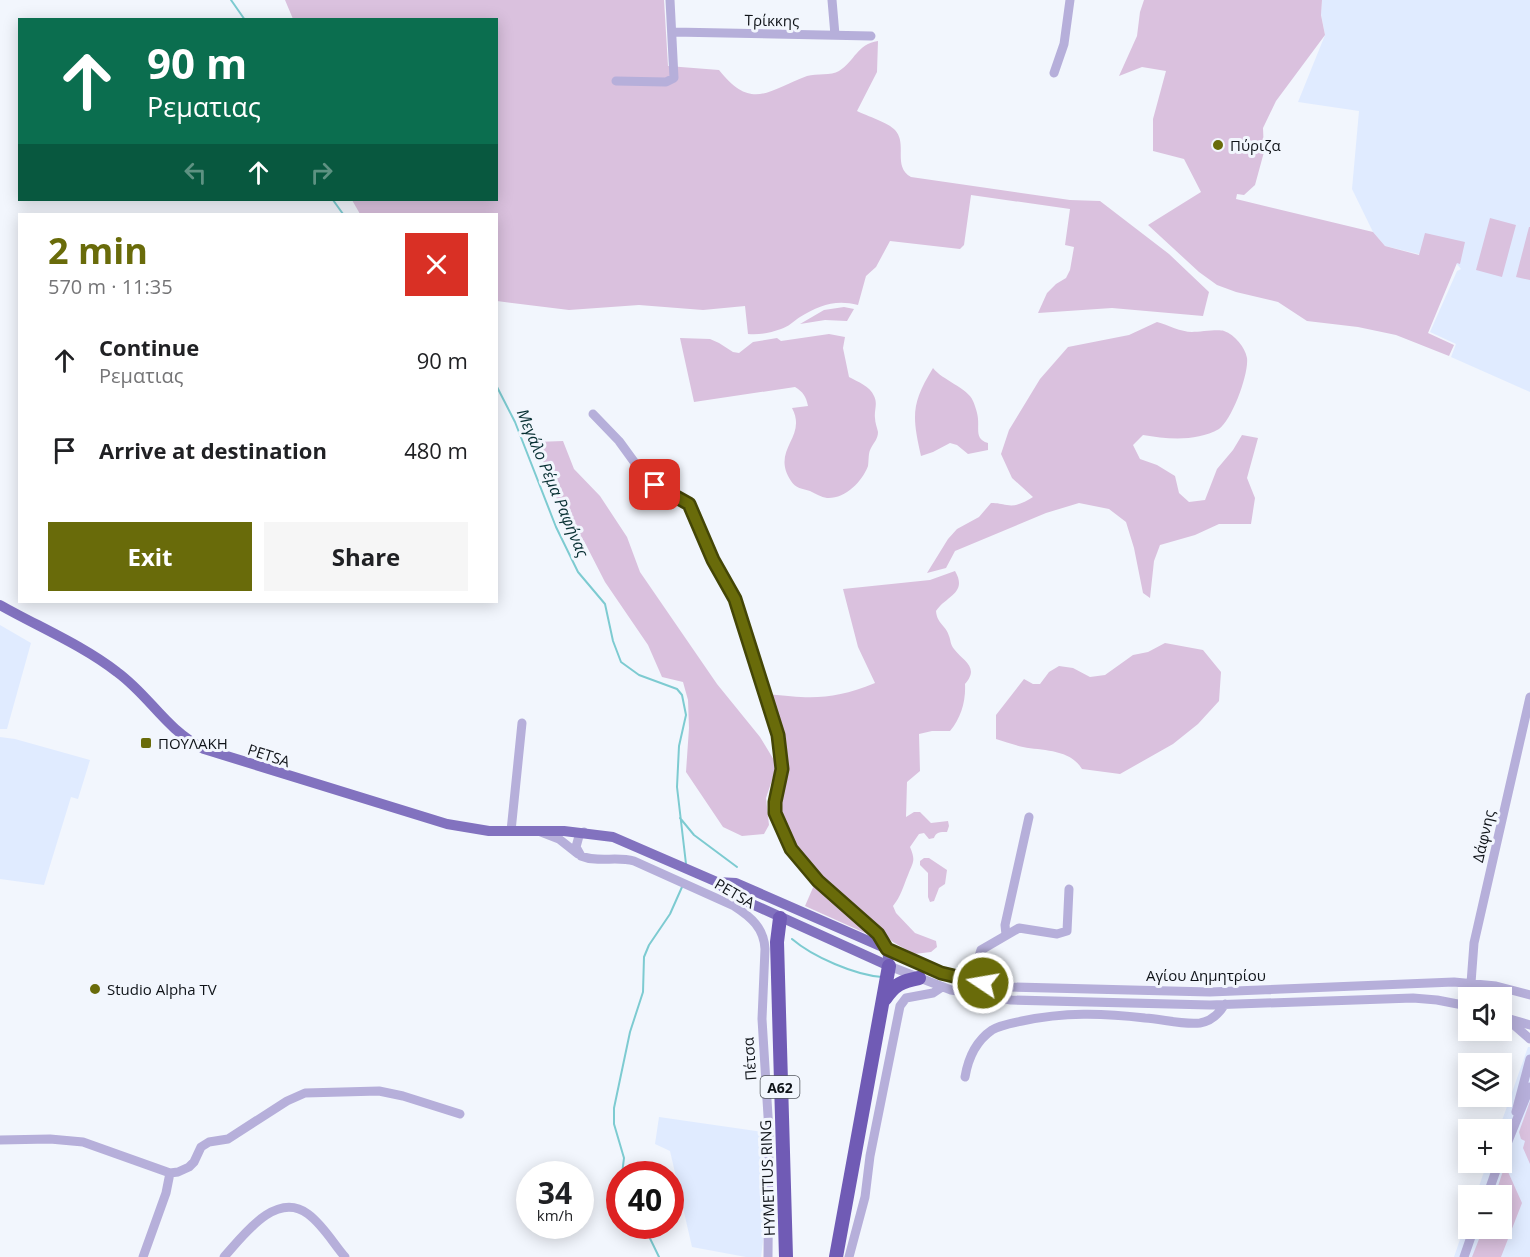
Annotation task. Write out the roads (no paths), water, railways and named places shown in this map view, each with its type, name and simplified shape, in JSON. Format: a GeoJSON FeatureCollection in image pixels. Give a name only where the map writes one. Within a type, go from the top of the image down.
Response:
{"type":"FeatureCollection","features":[{"type":"Feature","properties":{"kind":"highway","name":"HYMETTUS RING"},"geometry":{"type":"LineString","coordinates":[[780,918],[777,952],[786,1257]]}},
{"type":"Feature","properties":{"kind":"highway"},"geometry":{"type":"LineString","coordinates":[[836,1257],[889,966]]}},
{"type":"Feature","properties":{"kind":"highway"},"geometry":{"type":"LineString","coordinates":[[884,1001],[894,986],[919,978]]}},
{"type":"Feature","properties":{"kind":"main road","name":"PETSA"},"geometry":{"type":"LineString","coordinates":[[0,605],[103,661],[136,688],[177,732],[204,749],[447,824],[489,831],[584,832],[613,837],[717,882]]}},
{"type":"Feature","properties":{"kind":"main road"},"geometry":{"type":"LineString","coordinates":[[717,882],[732,895],[780,918],[787,905]]}},
{"type":"Feature","properties":{"kind":"main road"},"geometry":{"type":"LineString","coordinates":[[717,882],[736,883],[887,949],[889,966]]}},
{"type":"Feature","properties":{"kind":"main road","name":"Αγίου Δημητρίου"},"geometry":{"type":"LineString","coordinates":[[780,918],[889,966]]}},
{"type":"Feature","properties":{"kind":"street"},"geometry":{"type":"LineString","coordinates":[[616,81],[670,81],[674,78],[670,0]]}},
{"type":"Feature","properties":{"kind":"street"},"geometry":{"type":"LineString","coordinates":[[832,0],[835,35]]}},
{"type":"Feature","properties":{"kind":"street"},"geometry":{"type":"LineString","coordinates":[[1054,73],[1064,44],[1070,0]]}},
{"type":"Feature","properties":{"kind":"street","name":"Τρίκκης"},"geometry":{"type":"LineString","coordinates":[[673,32],[871,36]]}},
{"type":"Feature","properties":{"kind":"street"},"geometry":{"type":"LineString","coordinates":[[593,414],[619,441],[643,474],[655,485],[689,504],[713,560],[735,599],[775,724],[782,769],[775,808],[783,833],[807,870],[878,934],[887,949]]}},
{"type":"Feature","properties":{"kind":"street","name":"Δάφνης"},"geometry":{"type":"LineString","coordinates":[[1471,982],[1474,943],[1530,697]]}},
{"type":"Feature","properties":{"kind":"street"},"geometry":{"type":"LineString","coordinates":[[510,831],[522,723]]}},
{"type":"Feature","properties":{"kind":"street"},"geometry":{"type":"LineString","coordinates":[[1006,935],[1005,925],[1029,817]]}},
{"type":"Feature","properties":{"kind":"street","name":"PETSA"},"geometry":{"type":"LineString","coordinates":[[536,831],[559,839],[585,858],[634,861],[709,894]]}},
{"type":"Feature","properties":{"kind":"street"},"geometry":{"type":"LineString","coordinates":[[584,832],[585,858]]}},
{"type":"Feature","properties":{"kind":"street"},"geometry":{"type":"LineString","coordinates":[[983,983],[980,952],[1006,935],[1019,928],[1057,934],[1065,933],[1069,927],[1069,888]]}},
{"type":"Feature","properties":{"kind":"street","name":"Πέτσα"},"geometry":{"type":"LineString","coordinates":[[709,894],[747,914],[756,923],[765,940],[762,1019],[769,1132],[768,1257]]}},
{"type":"Feature","properties":{"kind":"street","name":"Αγίου Δημητρίου"},"geometry":{"type":"LineString","coordinates":[[887,949],[941,973],[1011,987],[1210,992],[1471,982],[1530,995]]}},
{"type":"Feature","properties":{"kind":"street","name":"Αγίου Δημητρίου"},"geometry":{"type":"LineString","coordinates":[[889,966],[942,987],[971,995],[1011,1000],[1225,1005],[1405,998],[1458,1004]]}},
{"type":"Feature","properties":{"kind":"street"},"geometry":{"type":"LineString","coordinates":[[849,1257],[865,1197],[870,1156],[900,1006],[906,998],[933,993],[942,987]]}},
{"type":"Feature","properties":{"kind":"street"},"geometry":{"type":"LineString","coordinates":[[965,1077],[971,1054],[984,1037],[998,1027],[1010,1023],[1037,1017],[1076,1013],[1124,1015],[1199,1023],[1216,1017],[1225,1005]]}},
{"type":"Feature","properties":{"kind":"street"},"geometry":{"type":"LineString","coordinates":[[1512,1019],[1530,1025]]}},
{"type":"Feature","properties":{"kind":"street"},"geometry":{"type":"LineString","coordinates":[[1512,1024],[1530,1039]]}},
{"type":"Feature","properties":{"kind":"street"},"geometry":{"type":"LineString","coordinates":[[1512,1127],[1530,1059]]}},
{"type":"Feature","properties":{"kind":"street"},"geometry":{"type":"LineString","coordinates":[[1513,1124],[1530,1087]]}},
{"type":"Feature","properties":{"kind":"street"},"geometry":{"type":"LineString","coordinates":[[0,1140],[50,1139],[83,1142],[170,1173],[189,1167],[201,1147],[209,1142],[228,1139],[287,1101],[305,1093],[379,1091],[404,1096],[460,1114]]}},
{"type":"Feature","properties":{"kind":"street"},"geometry":{"type":"LineString","coordinates":[[143,1257],[166,1193],[170,1173]]}},
{"type":"Feature","properties":{"kind":"street"},"geometry":{"type":"LineString","coordinates":[[224,1257],[260,1220],[275,1210],[287,1206],[306,1212],[320,1224],[345,1257]]}},
{"type":"Feature","properties":{"kind":"street"},"geometry":{"type":"LineString","coordinates":[[1464,1257],[1470,1239]]}},
{"type":"Feature","properties":{"kind":"waterway","name":"Μεγάλο Ρέμα Ραφήνας"},"geometry":{"type":"LineString","coordinates":[[231,0],[244,18]]}},
{"type":"Feature","properties":{"kind":"waterway","name":"Μεγάλο Ρέμα Ραφήνας"},"geometry":{"type":"LineString","coordinates":[[334,201],[342,213]]}},
{"type":"Feature","properties":{"kind":"waterway","name":"Μεγάλο Ρέμα Ραφήνας"},"geometry":{"type":"LineString","coordinates":[[498,389],[515,422],[556,527],[578,572],[605,604],[613,641],[621,662],[639,675],[677,689],[682,695],[686,715],[679,746],[677,787],[686,864]]}},
{"type":"Feature","properties":{"kind":"waterway"},"geometry":{"type":"LineString","coordinates":[[680,818],[694,835],[737,867]]}},
{"type":"Feature","properties":{"kind":"waterway","name":"Μεγάλο Ρέμα Ραφήνας"},"geometry":{"type":"LineString","coordinates":[[624,1161],[614,1124],[614,1108],[630,1032],[643,992],[644,957],[649,945],[670,914],[682,887]]}},
{"type":"Feature","properties":{"kind":"waterway"},"geometry":{"type":"LineString","coordinates":[[792,939],[835,964],[860,973],[882,977]]}},
{"type":"Feature","properties":{"kind":"waterway"},"geometry":{"type":"LineString","coordinates":[[958,967],[974,965]]}},
{"type":"Feature","properties":{"kind":"waterway","name":"Μεγάλο Ρέμα Ραφήνας"},"geometry":{"type":"LineString","coordinates":[[650,1239],[659,1257]]}},
{"type":"Feature","properties":{"kind":"place","name":"Πύριζα"},"geometry":{"type":"Point","coordinates":[1218,145]}},
{"type":"Feature","properties":{"kind":"place","name":"ΠΟΥΛΑΚΗ"},"geometry":{"type":"Point","coordinates":[146,743]}},
{"type":"Feature","properties":{"kind":"place","name":"Studio Alpha TV"},"geometry":{"type":"Point","coordinates":[95,989]}}]}
